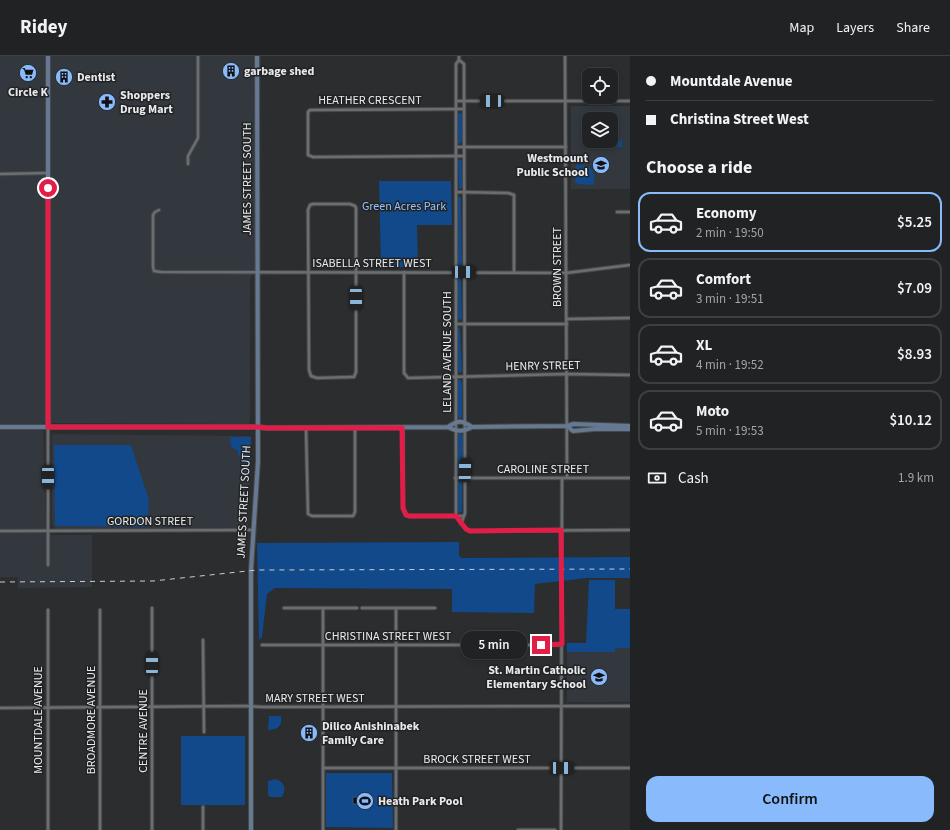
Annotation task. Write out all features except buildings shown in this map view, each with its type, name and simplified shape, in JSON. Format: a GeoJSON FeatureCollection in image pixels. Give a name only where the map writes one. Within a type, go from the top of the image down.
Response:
{"type":"FeatureCollection","features":[{"type":"Feature","properties":{"kind":"street"},"geometry":{"type":"LineString","coordinates":[[48,56],[48,565]]}},
{"type":"Feature","properties":{"kind":"street"},"geometry":{"type":"LineString","coordinates":[[188,164],[188,156],[198,138],[198,56]]}},
{"type":"Feature","properties":{"kind":"street","name":"JAMES STREET SOUTH"},"geometry":{"type":"LineString","coordinates":[[251,830],[251,574],[257,478],[258,427],[257,56]]}},
{"type":"Feature","properties":{"kind":"street","name":"BROWN STREET"},"geometry":{"type":"LineString","coordinates":[[566,56],[567,478]]}},
{"type":"Feature","properties":{"kind":"street","name":"LELAND AVENUE SOUTH"},"geometry":{"type":"LineString","coordinates":[[456,516],[456,64],[459,58],[464,64],[465,431],[464,516],[461,524]]}},
{"type":"Feature","properties":{"kind":"street"},"geometry":{"type":"LineString","coordinates":[[456,101],[630,101]]}},
{"type":"Feature","properties":{"kind":"street","name":"HEATHER CRESCENT"},"geometry":{"type":"LineString","coordinates":[[464,109],[309,110],[308,113],[308,155],[311,157],[464,156]]}},
{"type":"Feature","properties":{"kind":"street"},"geometry":{"type":"LineString","coordinates":[[456,147],[566,147]]}},
{"type":"Feature","properties":{"kind":"street"},"geometry":{"type":"LineString","coordinates":[[0,174],[48,173]]}},
{"type":"Feature","properties":{"kind":"street"},"geometry":{"type":"LineString","coordinates":[[456,192],[508,193],[514,195],[514,272]]}},
{"type":"Feature","properties":{"kind":"street"},"geometry":{"type":"LineString","coordinates":[[313,204],[354,205],[356,208],[355,375],[351,377],[317,378],[311,376],[308,370],[308,272],[309,207],[313,204]]}},
{"type":"Feature","properties":{"kind":"street","name":"ISABELLA STREET WEST"},"geometry":{"type":"LineString","coordinates":[[159,210],[153,215],[153,267],[154,271],[161,272],[566,273],[630,265]]}},
{"type":"Feature","properties":{"kind":"street"},"geometry":{"type":"LineString","coordinates":[[617,212],[630,212]]}},
{"type":"Feature","properties":{"kind":"street","name":"HENRY STREET"},"geometry":{"type":"LineString","coordinates":[[404,272],[405,376],[408,378],[456,378],[464,376],[567,374],[630,375]]}},
{"type":"Feature","properties":{"kind":"street"},"geometry":{"type":"LineString","coordinates":[[567,319],[630,318]]}},
{"type":"Feature","properties":{"kind":"street"},"geometry":{"type":"LineString","coordinates":[[456,324],[567,324]]}},
{"type":"Feature","properties":{"kind":"street"},"geometry":{"type":"LineString","coordinates":[[448,427],[456,422],[464,422],[472,427]]}},
{"type":"Feature","properties":{"kind":"street"},"geometry":{"type":"LineString","coordinates":[[0,427],[448,427],[456,431],[465,431],[472,427],[567,426],[573,424],[630,426]]}},
{"type":"Feature","properties":{"kind":"street"},"geometry":{"type":"LineString","coordinates":[[567,426],[573,430],[630,429]]}},
{"type":"Feature","properties":{"kind":"street"},"geometry":{"type":"LineString","coordinates":[[306,428],[308,514],[312,516],[353,516],[355,512],[355,428]]}},
{"type":"Feature","properties":{"kind":"street"},"geometry":{"type":"LineString","coordinates":[[402,428],[403,508],[405,513],[409,516],[464,516]]}},
{"type":"Feature","properties":{"kind":"street","name":"CAROLINE STREET"},"geometry":{"type":"LineString","coordinates":[[455,478],[630,478]]}},
{"type":"Feature","properties":{"kind":"street"},"geometry":{"type":"LineString","coordinates":[[561,830],[562,478]]}},
{"type":"Feature","properties":{"kind":"street"},"geometry":{"type":"LineString","coordinates":[[456,516],[461,524],[468,530],[475,531],[630,530]]}},
{"type":"Feature","properties":{"kind":"street","name":"GORDON STREET"},"geometry":{"type":"LineString","coordinates":[[0,531],[253,530]]}},
{"type":"Feature","properties":{"kind":"street","name":"CENTRE AVENUE"},"geometry":{"type":"LineString","coordinates":[[152,608],[152,830]]}},
{"type":"Feature","properties":{"kind":"street"},"geometry":{"type":"LineString","coordinates":[[284,608],[357,608]]}},
{"type":"Feature","properties":{"kind":"street"},"geometry":{"type":"LineString","coordinates":[[323,608],[323,830]]}},
{"type":"Feature","properties":{"kind":"street"},"geometry":{"type":"LineString","coordinates":[[362,608],[435,608]]}},
{"type":"Feature","properties":{"kind":"street"},"geometry":{"type":"LineString","coordinates":[[396,608],[396,830]]}},
{"type":"Feature","properties":{"kind":"street","name":"MOUNTDALE AVENUE"},"geometry":{"type":"LineString","coordinates":[[48,610],[48,830]]}},
{"type":"Feature","properties":{"kind":"street","name":"BROADMORE AVENUE"},"geometry":{"type":"LineString","coordinates":[[100,610],[100,830]]}},
{"type":"Feature","properties":{"kind":"street"},"geometry":{"type":"LineString","coordinates":[[203,640],[204,732]]}},
{"type":"Feature","properties":{"kind":"street","name":"CHRISTINA STREET WEST"},"geometry":{"type":"LineString","coordinates":[[262,645],[562,644]]}},
{"type":"Feature","properties":{"kind":"street","name":"MARY STREET WEST"},"geometry":{"type":"LineString","coordinates":[[0,708],[48,706],[630,706]]}},
{"type":"Feature","properties":{"kind":"street","name":"BROCK STREET WEST"},"geometry":{"type":"LineString","coordinates":[[323,768],[630,768]]}},
{"type":"Feature","properties":{"kind":"street"},"geometry":{"type":"LineString","coordinates":[[203,807],[203,830]]}},
{"type":"Feature","properties":{"kind":"street"},"geometry":{"type":"LineString","coordinates":[[518,830],[555,830]]}},
{"type":"Feature","properties":{"kind":"shaded area"},"geometry":{"type":"Polygon","coordinates":[[[0,56],[261,56],[258,267],[250,278],[250,421],[249,424],[43,423],[46,536],[92,535],[92,587],[18,588],[18,577],[0,577],[0,56]]]}},
{"type":"Feature","properties":{"kind":"shaded area","name":"Westmount Public School"},"geometry":{"type":"Polygon","coordinates":[[[571,106],[630,106],[630,189],[571,189],[571,106]]]}},
{"type":"Feature","properties":{"kind":"shaded area"},"geometry":{"type":"Polygon","coordinates":[[[53,434],[250,436],[248,528],[55,529],[52,524],[53,434]]]}},
{"type":"Feature","properties":{"kind":"shaded area","name":"St. Martin Catholic Elementary School"},"geometry":{"type":"Polygon","coordinates":[[[615,648],[630,648],[630,702],[567,702],[567,652],[615,652],[615,648]]]}},
{"type":"Feature","properties":{"kind":"shaded area"},"geometry":{"type":"Polygon","coordinates":[[[353,797],[372,797],[372,804],[353,804],[353,797]]]}},
{"type":"Feature","properties":{"kind":"green space"},"geometry":{"type":"Polygon","coordinates":[[[460,112],[462,114],[462,141],[460,144],[458,143],[458,115],[460,112]]]}},
{"type":"Feature","properties":{"kind":"green space"},"geometry":{"type":"Polygon","coordinates":[[[618,140],[622,140],[622,147],[618,147],[618,140]]]}},
{"type":"Feature","properties":{"kind":"green space"},"geometry":{"type":"Polygon","coordinates":[[[460,159],[462,161],[462,188],[459,189],[458,160],[460,159]]]}},
{"type":"Feature","properties":{"kind":"green space"},"geometry":{"type":"Polygon","coordinates":[[[576,165],[585,165],[592,169],[594,175],[594,185],[578,184],[575,182],[576,165]]]}},
{"type":"Feature","properties":{"kind":"green space","name":"Green Acres Park"},"geometry":{"type":"Polygon","coordinates":[[[379,181],[451,181],[452,225],[417,225],[418,267],[381,267],[379,181]]]}},
{"type":"Feature","properties":{"kind":"green space"},"geometry":{"type":"Polygon","coordinates":[[[460,196],[462,266],[460,268],[457,267],[458,198],[460,196]]]}},
{"type":"Feature","properties":{"kind":"green space"},"geometry":{"type":"Polygon","coordinates":[[[460,276],[462,318],[460,321],[458,318],[458,278],[460,276]]]}},
{"type":"Feature","properties":{"kind":"green space"},"geometry":{"type":"Polygon","coordinates":[[[460,328],[462,371],[459,373],[458,329],[460,328]]]}},
{"type":"Feature","properties":{"kind":"green space"},"geometry":{"type":"Polygon","coordinates":[[[458,380],[461,380],[462,383],[462,417],[460,419],[458,417],[458,380]]]}},
{"type":"Feature","properties":{"kind":"green space"},"geometry":{"type":"Polygon","coordinates":[[[460,433],[463,436],[463,472],[460,475],[457,472],[457,435],[460,433]]]}},
{"type":"Feature","properties":{"kind":"green space"},"geometry":{"type":"Polygon","coordinates":[[[230,437],[251,437],[250,473],[239,472],[242,465],[237,450],[231,447],[230,437]]]}},
{"type":"Feature","properties":{"kind":"green space"},"geometry":{"type":"Polygon","coordinates":[[[54,445],[131,445],[149,500],[147,527],[55,526],[54,445]]]}},
{"type":"Feature","properties":{"kind":"green space"},"geometry":{"type":"Polygon","coordinates":[[[460,481],[462,483],[462,511],[460,513],[457,511],[457,484],[460,481]]]}},
{"type":"Feature","properties":{"kind":"green space"},"geometry":{"type":"Polygon","coordinates":[[[459,542],[459,555],[461,558],[630,557],[630,578],[587,578],[535,584],[534,613],[452,612],[452,589],[275,588],[267,594],[262,637],[259,640],[257,543],[459,542]]]}},
{"type":"Feature","properties":{"kind":"green space"},"geometry":{"type":"Polygon","coordinates":[[[589,580],[615,580],[615,609],[630,609],[630,648],[615,648],[615,652],[567,652],[567,643],[586,643],[589,580]]]}},
{"type":"Feature","properties":{"kind":"green space"},"geometry":{"type":"Polygon","coordinates":[[[269,716],[281,716],[279,727],[268,730],[269,716]]]}},
{"type":"Feature","properties":{"kind":"green space"},"geometry":{"type":"Polygon","coordinates":[[[181,736],[245,736],[245,805],[181,805],[181,736]]]}},
{"type":"Feature","properties":{"kind":"green space"},"geometry":{"type":"Polygon","coordinates":[[[326,773],[392,773],[393,828],[326,827],[326,773]]]}},
{"type":"Feature","properties":{"kind":"green space"},"geometry":{"type":"Polygon","coordinates":[[[275,779],[281,781],[284,785],[284,794],[282,797],[268,796],[268,781],[275,779]]]}},
{"type":"Feature","properties":{"kind":"railway"},"geometry":{"type":"LineString","coordinates":[[0,582],[153,581],[257,570],[630,569]]}},
{"type":"Feature","properties":{"kind":"place","name":"garbage shed"},"geometry":{"type":"Point","coordinates":[231,71]}},
{"type":"Feature","properties":{"kind":"place","name":"Circle K"},"geometry":{"type":"Point","coordinates":[28,73]}},
{"type":"Feature","properties":{"kind":"place","name":"Dentist"},"geometry":{"type":"Point","coordinates":[64,77]}},
{"type":"Feature","properties":{"kind":"place","name":"Shoppers Drug Mart"},"geometry":{"type":"Point","coordinates":[107,102]}},
{"type":"Feature","properties":{"kind":"place","name":"Westmount Public School"},"geometry":{"type":"Point","coordinates":[601,165]}},
{"type":"Feature","properties":{"kind":"place","name":"St. Martin Catholic Elementary School"},"geometry":{"type":"Point","coordinates":[599,677]}},
{"type":"Feature","properties":{"kind":"place","name":"Dilico Anishinabek Family Care"},"geometry":{"type":"Point","coordinates":[309,733]}},
{"type":"Feature","properties":{"kind":"place","name":"Heath Park Pool"},"geometry":{"type":"Point","coordinates":[365,801]}},
{"type":"Feature","properties":{"kind":"route"},"geometry":{"type":"LineString","coordinates":[[48,188],[48,427],[402,428],[403,508],[406,515],[456,516],[461,524],[470,531],[561,530],[562,644],[541,645]]}}]}
